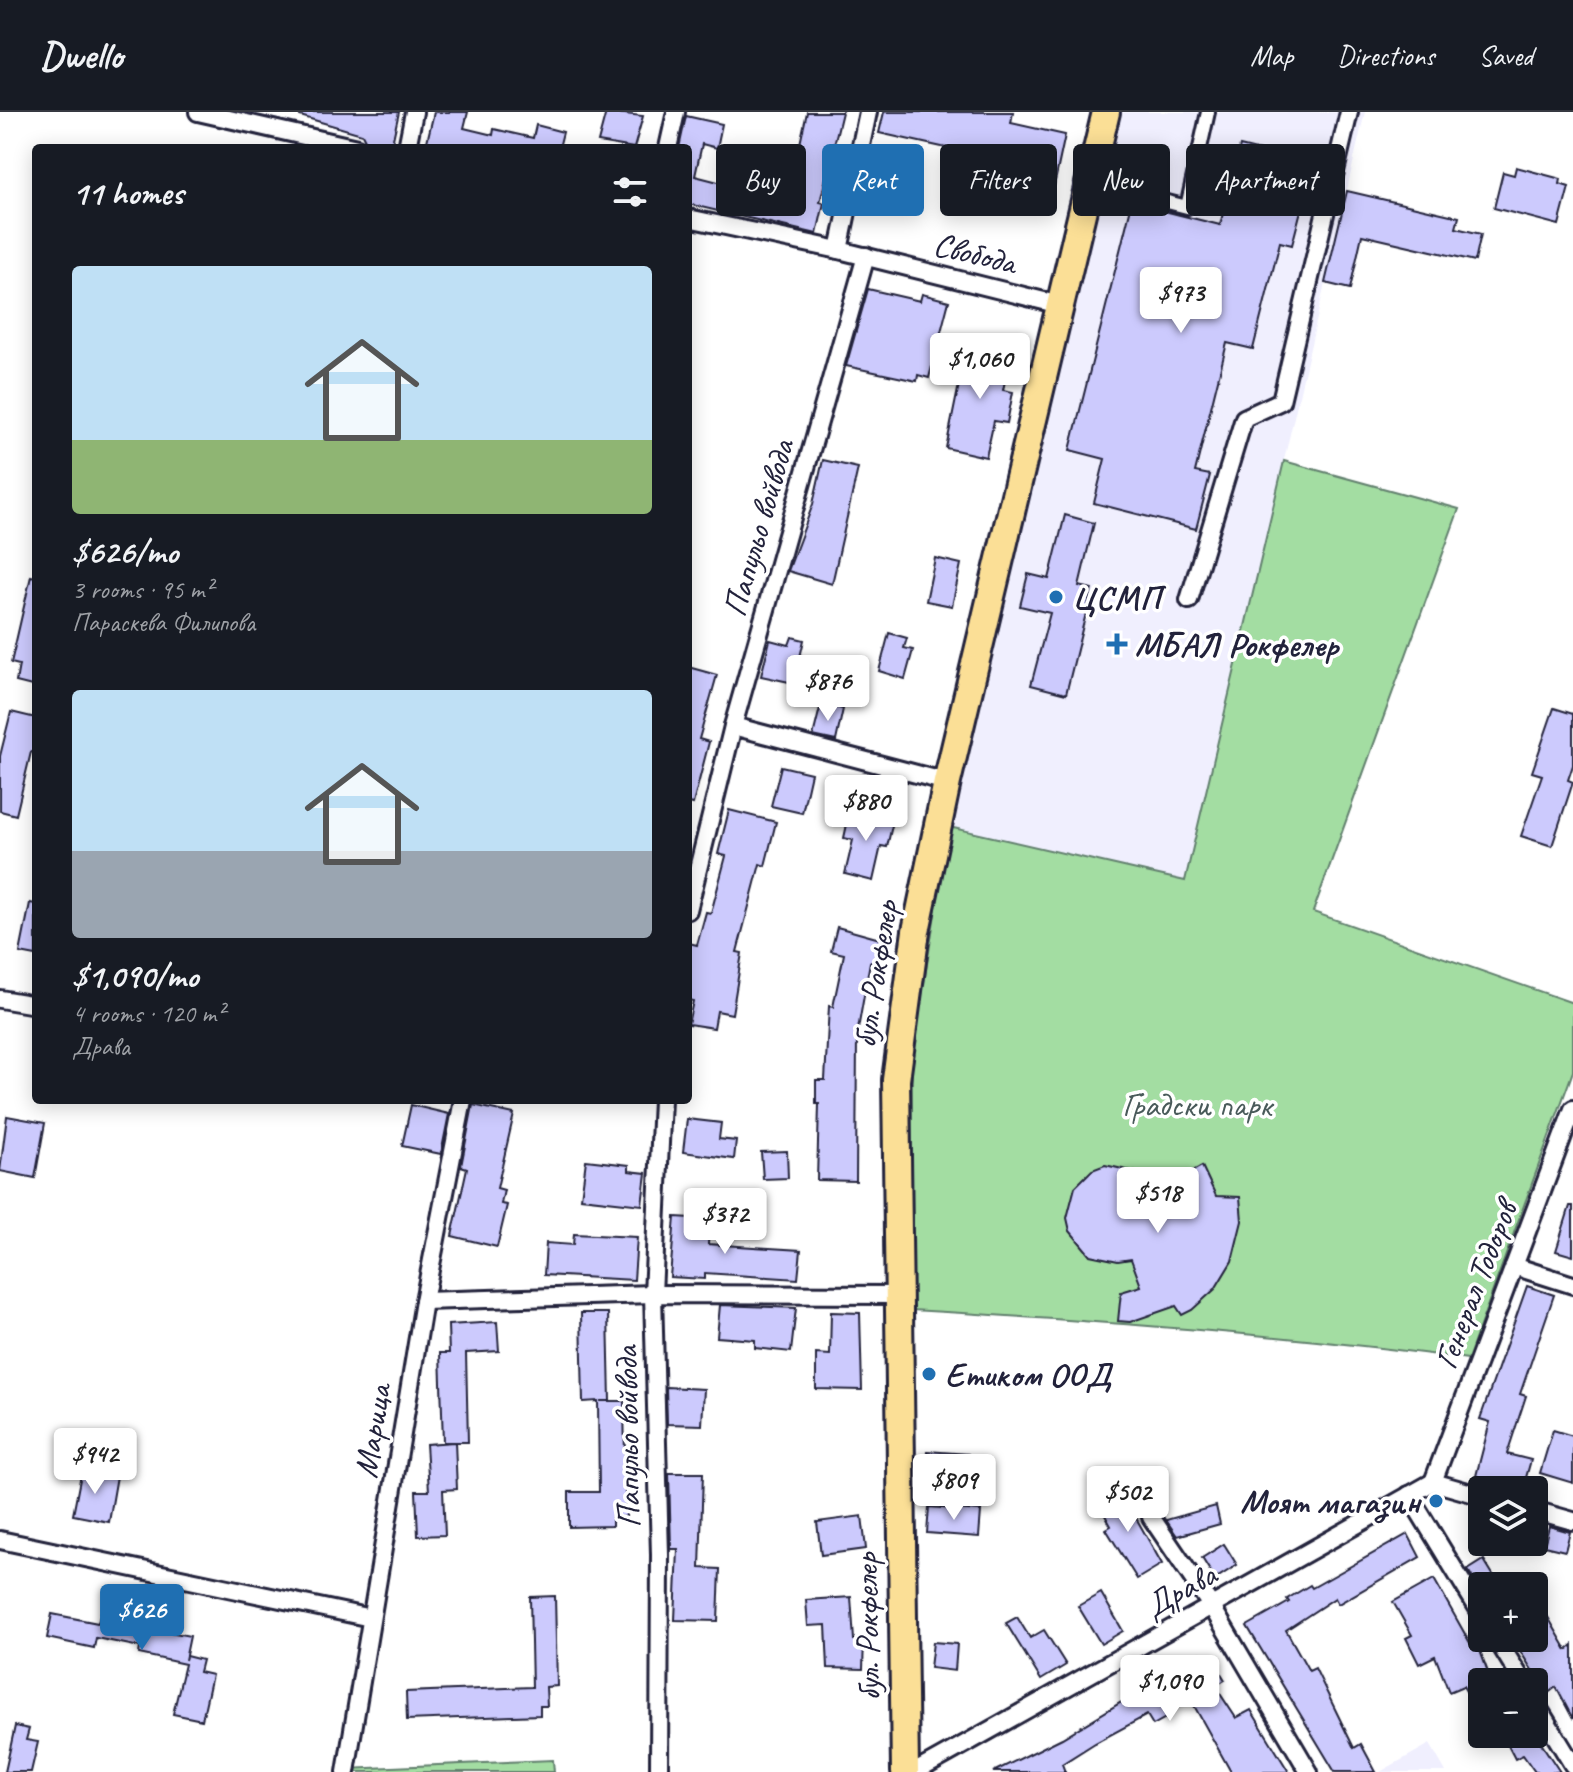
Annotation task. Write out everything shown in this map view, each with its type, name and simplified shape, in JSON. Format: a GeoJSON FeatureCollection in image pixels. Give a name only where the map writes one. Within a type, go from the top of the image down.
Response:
{"type":"FeatureCollection","features":[{"type":"Feature","properties":{"kind":"main road","name":"бул. Рокфелер"},"geometry":{"type":"LineString","coordinates":[[1098,144],[1106,112]]}},
{"type":"Feature","properties":{"kind":"main road","name":"бул. Рокфелер"},"geometry":{"type":"LineString","coordinates":[[905,1772],[896,1080],[916,931],[947,782],[1081,216]]}},
{"type":"Feature","properties":{"kind":"street"},"geometry":{"type":"LineString","coordinates":[[198,112],[339,144]]}},
{"type":"Feature","properties":{"kind":"street"},"geometry":{"type":"LineString","coordinates":[[408,144],[414,112]]}},
{"type":"Feature","properties":{"kind":"street"},"geometry":{"type":"LineString","coordinates":[[669,144],[676,112]]}},
{"type":"Feature","properties":{"kind":"street"},"geometry":{"type":"LineString","coordinates":[[839,250],[868,112]]}},
{"type":"Feature","properties":{"kind":"street"},"geometry":{"type":"LineString","coordinates":[[1170,203],[1187,207],[1208,112]]}},
{"type":"Feature","properties":{"kind":"street"},"geometry":{"type":"LineString","coordinates":[[1189,600],[1244,418],[1281,401],[1349,112]]}},
{"type":"Feature","properties":{"kind":"street","name":"Свобода"},"geometry":{"type":"LineString","coordinates":[[692,219],[866,256],[1060,305]]}},
{"type":"Feature","properties":{"kind":"street","name":"Папульо войвода"},"geometry":{"type":"LineString","coordinates":[[692,894],[733,726],[866,256]]}},
{"type":"Feature","properties":{"kind":"street"},"geometry":{"type":"LineString","coordinates":[[733,726],[947,782]]}},
{"type":"Feature","properties":{"kind":"street"},"geometry":{"type":"LineString","coordinates":[[0,999],[32,1004]]}},
{"type":"Feature","properties":{"kind":"street","name":"Марица"},"geometry":{"type":"LineString","coordinates":[[346,1772],[424,1301],[462,1104]]}},
{"type":"Feature","properties":{"kind":"street","name":"Папульо войвода"},"geometry":{"type":"LineString","coordinates":[[659,1772],[660,1555],[653,1294],[662,1104]]}},
{"type":"Feature","properties":{"kind":"street","name":"Генерал Тодоров"},"geometry":{"type":"LineString","coordinates":[[1433,1482],[1573,1109]]}},
{"type":"Feature","properties":{"kind":"street"},"geometry":{"type":"LineString","coordinates":[[1514,1266],[1573,1285]]}},
{"type":"Feature","properties":{"kind":"street"},"geometry":{"type":"LineString","coordinates":[[424,1301],[653,1294],[898,1295]]}},
{"type":"Feature","properties":{"kind":"street"},"geometry":{"type":"LineString","coordinates":[[1433,1482],[1468,1492]]}},
{"type":"Feature","properties":{"kind":"street","name":"Драва"},"geometry":{"type":"LineString","coordinates":[[915,1772],[1433,1482]]}},
{"type":"Feature","properties":{"kind":"street"},"geometry":{"type":"LineString","coordinates":[[1409,1495],[1468,1592]]}},
{"type":"Feature","properties":{"kind":"street"},"geometry":{"type":"LineString","coordinates":[[1548,1514],[1573,1521]]}},
{"type":"Feature","properties":{"kind":"street"},"geometry":{"type":"LineString","coordinates":[[1151,1517],[1212,1607],[1309,1772]]}},
{"type":"Feature","properties":{"kind":"street"},"geometry":{"type":"LineString","coordinates":[[0,1540],[371,1618]]}},
{"type":"Feature","properties":{"kind":"street"},"geometry":{"type":"LineString","coordinates":[[1548,1724],[1573,1765]]}},
{"type":"Feature","properties":{"kind":"shaded area","name":"МБАЛ Рокфелер"},"geometry":{"type":"Polygon","coordinates":[[[1122,112],[1365,112],[1345,198],[1345,144],[1186,144],[1186,216],[1341,216],[1186,881],[949,828],[1097,216],[1170,216],[1170,144],[1114,144],[1122,112]]]}},
{"type":"Feature","properties":{"kind":"shaded area"},"geometry":{"type":"Polygon","coordinates":[[[1430,1744],[1446,1772],[1380,1772],[1430,1744]]]}},
{"type":"Feature","properties":{"kind":"green space","name":"Градски парк"},"geometry":{"type":"Polygon","coordinates":[[[1284,461],[1459,509],[1313,912],[1573,1003],[1573,1071],[1468,1359],[1190,1329],[911,1310],[912,1057],[949,827],[1185,881],[1284,461]]]}},
{"type":"Feature","properties":{"kind":"green space"},"geometry":{"type":"Polygon","coordinates":[[[553,1760],[554,1772],[346,1772],[346,1769],[553,1760]]]}},
{"type":"Feature","properties":{"kind":"building"},"geometry":{"type":"Polygon","coordinates":[[[300,112],[399,112],[392,144],[366,142],[362,134],[300,116],[300,112]]]}},
{"type":"Feature","properties":{"kind":"building"},"geometry":{"type":"Polygon","coordinates":[[[434,112],[468,112],[464,128],[493,135],[494,129],[533,138],[536,125],[563,132],[560,144],[426,144],[434,112]]]}},
{"type":"Feature","properties":{"kind":"building"},"geometry":{"type":"Polygon","coordinates":[[[606,112],[643,116],[635,144],[598,142],[606,112]]]}},
{"type":"Feature","properties":{"kind":"building"},"geometry":{"type":"Polygon","coordinates":[[[807,112],[842,112],[834,144],[822,144],[822,212],[817,234],[740,216],[806,216],[806,144],[800,144],[807,112]]]}},
{"type":"Feature","properties":{"kind":"building"},"geometry":{"type":"Polygon","coordinates":[[[884,112],[1013,112],[1011,123],[1065,135],[1057,172],[1057,144],[940,144],[940,147],[879,133],[884,112]]]}},
{"type":"Feature","properties":{"kind":"building"},"geometry":{"type":"Polygon","coordinates":[[[686,116],[722,124],[716,148],[702,144],[695,176],[716,181],[716,211],[692,205],[692,144],[680,144],[686,116]]]}},
{"type":"Feature","properties":{"kind":"building"},"geometry":{"type":"Polygon","coordinates":[[[1516,167],[1561,179],[1560,184],[1569,187],[1559,225],[1494,208],[1503,172],[1514,175],[1516,167]]]}},
{"type":"Feature","properties":{"kind":"building"},"geometry":{"type":"Polygon","coordinates":[[[1347,191],[1459,217],[1456,228],[1481,234],[1475,261],[1362,235],[1350,289],[1325,283],[1341,216],[1345,216],[1347,191]]]}},
{"type":"Feature","properties":{"kind":"building"},"geometry":{"type":"Polygon","coordinates":[[[1170,212],[1220,225],[1222,216],[1300,216],[1292,245],[1280,242],[1253,349],[1227,343],[1195,472],[1210,475],[1196,529],[1094,503],[1105,459],[1070,450],[1129,216],[1170,216],[1170,212]]]}},
{"type":"Feature","properties":{"kind":"building"},"geometry":{"type":"Polygon","coordinates":[[[868,289],[920,301],[922,294],[949,301],[929,378],[918,375],[917,381],[846,366],[868,289]]]}},
{"type":"Feature","properties":{"kind":"building"},"geometry":{"type":"Polygon","coordinates":[[[974,347],[1011,354],[1003,390],[1013,392],[1007,423],[994,421],[986,457],[946,448],[965,355],[972,357],[974,347]]]}},
{"type":"Feature","properties":{"kind":"building"},"geometry":{"type":"Polygon","coordinates":[[[823,460],[858,468],[832,584],[788,571],[813,504],[823,460]]]}},
{"type":"Feature","properties":{"kind":"building","name":"ЦСМП"},"geometry":{"type":"Polygon","coordinates":[[[1065,515],[1094,523],[1079,586],[1092,589],[1066,694],[1031,685],[1050,613],[1020,606],[1028,574],[1049,579],[1065,515]]]}},
{"type":"Feature","properties":{"kind":"building"},"geometry":{"type":"Polygon","coordinates":[[[935,558],[961,564],[952,606],[926,601],[935,558]]]}},
{"type":"Feature","properties":{"kind":"building"},"geometry":{"type":"Polygon","coordinates":[[[32,576],[32,686],[16,682],[19,665],[11,663],[32,576]]]}},
{"type":"Feature","properties":{"kind":"building"},"geometry":{"type":"Polygon","coordinates":[[[889,633],[907,638],[904,648],[913,650],[905,679],[879,671],[889,633]]]}},
{"type":"Feature","properties":{"kind":"building"},"geometry":{"type":"Polygon","coordinates":[[[792,637],[804,640],[794,683],[761,676],[770,640],[789,645],[792,637]]]}},
{"type":"Feature","properties":{"kind":"building"},"geometry":{"type":"Polygon","coordinates":[[[692,668],[717,675],[699,739],[709,742],[693,804],[692,668]]]}},
{"type":"Feature","properties":{"kind":"building"},"geometry":{"type":"Polygon","coordinates":[[[821,704],[843,709],[836,741],[813,736],[821,704]]]}},
{"type":"Feature","properties":{"kind":"building"},"geometry":{"type":"Polygon","coordinates":[[[1554,708],[1573,714],[1573,765],[1568,780],[1573,782],[1552,846],[1521,836],[1542,775],[1532,772],[1554,708]]]}},
{"type":"Feature","properties":{"kind":"building"},"geometry":{"type":"Polygon","coordinates":[[[11,712],[32,717],[32,752],[16,815],[0,811],[0,756],[11,712]]]}},
{"type":"Feature","properties":{"kind":"building"},"geometry":{"type":"Polygon","coordinates":[[[781,766],[811,773],[802,813],[771,806],[781,766]]]}},
{"type":"Feature","properties":{"kind":"building"},"geometry":{"type":"Polygon","coordinates":[[[729,810],[776,822],[765,866],[760,864],[737,952],[742,953],[732,1014],[717,1011],[714,1028],[692,1025],[692,944],[697,945],[706,912],[711,913],[726,856],[718,854],[729,810]]]}},
{"type":"Feature","properties":{"kind":"building"},"geometry":{"type":"Polygon","coordinates":[[[850,811],[893,821],[887,847],[881,846],[873,881],[845,874],[853,840],[844,838],[850,811]]]}},
{"type":"Feature","properties":{"kind":"building"},"geometry":{"type":"Polygon","coordinates":[[[30,903],[32,903],[32,955],[20,953],[30,903]]]}},
{"type":"Feature","properties":{"kind":"building"},"geometry":{"type":"Polygon","coordinates":[[[837,927],[880,939],[874,963],[870,962],[857,1035],[856,1181],[817,1180],[819,1104],[816,1104],[816,1080],[825,1080],[829,1006],[833,1007],[844,954],[831,951],[837,927]]]}},
{"type":"Feature","properties":{"kind":"building"},"geometry":{"type":"Polygon","coordinates":[[[411,1105],[449,1114],[441,1154],[402,1146],[411,1105]]]}},
{"type":"Feature","properties":{"kind":"building"},"geometry":{"type":"Polygon","coordinates":[[[473,1105],[514,1114],[497,1188],[504,1190],[501,1204],[507,1205],[497,1247],[452,1236],[467,1168],[461,1166],[473,1105]]]}},
{"type":"Feature","properties":{"kind":"building"},"geometry":{"type":"Polygon","coordinates":[[[7,1116],[45,1123],[35,1178],[0,1171],[7,1116]]]}},
{"type":"Feature","properties":{"kind":"building"},"geometry":{"type":"Polygon","coordinates":[[[687,1119],[721,1123],[719,1139],[736,1141],[734,1159],[683,1152],[687,1119]]]}},
{"type":"Feature","properties":{"kind":"building"},"geometry":{"type":"Polygon","coordinates":[[[787,1151],[788,1178],[763,1179],[761,1152],[787,1151]]]}},
{"type":"Feature","properties":{"kind":"building"},"geometry":{"type":"Polygon","coordinates":[[[586,1160],[629,1165],[629,1171],[646,1173],[642,1205],[581,1198],[586,1160]]]}},
{"type":"Feature","properties":{"kind":"building"},"geometry":{"type":"Polygon","coordinates":[[[1105,1165],[1144,1174],[1159,1190],[1202,1166],[1216,1196],[1240,1197],[1242,1221],[1232,1261],[1215,1289],[1192,1310],[1182,1315],[1176,1306],[1130,1322],[1118,1321],[1121,1292],[1141,1286],[1131,1259],[1118,1261],[1090,1255],[1070,1231],[1067,1218],[1075,1187],[1092,1170],[1105,1165]]]}},
{"type":"Feature","properties":{"kind":"building"},"geometry":{"type":"Polygon","coordinates":[[[1570,1206],[1573,1206],[1573,1256],[1556,1251],[1570,1206]]]}},
{"type":"Feature","properties":{"kind":"building"},"geometry":{"type":"Polygon","coordinates":[[[675,1217],[710,1219],[708,1244],[801,1250],[798,1279],[705,1273],[705,1279],[670,1277],[675,1217]]]}},
{"type":"Feature","properties":{"kind":"building"},"geometry":{"type":"Polygon","coordinates":[[[574,1234],[637,1237],[634,1280],[544,1275],[546,1243],[573,1245],[574,1234]]]}},
{"type":"Feature","properties":{"kind":"building"},"geometry":{"type":"Polygon","coordinates":[[[1527,1286],[1554,1295],[1520,1394],[1526,1396],[1507,1454],[1531,1460],[1526,1476],[1476,1476],[1490,1422],[1480,1419],[1527,1286]]]}},
{"type":"Feature","properties":{"kind":"building"},"geometry":{"type":"Polygon","coordinates":[[[720,1305],[796,1308],[791,1352],[755,1348],[755,1340],[717,1337],[720,1305]]]}},
{"type":"Feature","properties":{"kind":"building"},"geometry":{"type":"Polygon","coordinates":[[[831,1312],[860,1313],[862,1390],[816,1389],[816,1354],[830,1355],[831,1312]]]}},
{"type":"Feature","properties":{"kind":"building"},"geometry":{"type":"Polygon","coordinates":[[[581,1313],[608,1313],[610,1401],[624,1401],[626,1517],[612,1517],[612,1526],[569,1527],[569,1492],[599,1492],[598,1401],[583,1402],[581,1313]]]}},
{"type":"Feature","properties":{"kind":"building"},"geometry":{"type":"Polygon","coordinates":[[[497,1322],[499,1351],[466,1353],[468,1442],[455,1442],[457,1489],[443,1490],[445,1535],[418,1536],[416,1491],[429,1491],[426,1444],[454,1442],[443,1442],[440,1353],[449,1353],[448,1325],[497,1322]]]}},
{"type":"Feature","properties":{"kind":"building"},"geometry":{"type":"Polygon","coordinates":[[[666,1387],[704,1389],[702,1425],[667,1424],[666,1387]]]}},
{"type":"Feature","properties":{"kind":"building"},"geometry":{"type":"Polygon","coordinates":[[[1553,1430],[1573,1436],[1573,1483],[1540,1473],[1553,1430]]]}},
{"type":"Feature","properties":{"kind":"building"},"geometry":{"type":"Polygon","coordinates":[[[927,1451],[968,1454],[967,1477],[926,1474],[927,1451]]]}},
{"type":"Feature","properties":{"kind":"building"},"geometry":{"type":"Polygon","coordinates":[[[82,1469],[117,1476],[109,1522],[73,1515],[82,1469]]]}},
{"type":"Feature","properties":{"kind":"building"},"geometry":{"type":"Polygon","coordinates":[[[669,1473],[703,1473],[700,1568],[720,1569],[718,1621],[675,1620],[678,1549],[671,1549],[669,1473]]]}},
{"type":"Feature","properties":{"kind":"building"},"geometry":{"type":"Polygon","coordinates":[[[1118,1486],[1162,1564],[1137,1579],[1106,1529],[1111,1526],[1096,1499],[1118,1486]]]}},
{"type":"Feature","properties":{"kind":"building"},"geometry":{"type":"Polygon","coordinates":[[[1216,1506],[1220,1524],[1177,1536],[1166,1520],[1216,1506]]]}},
{"type":"Feature","properties":{"kind":"building"},"geometry":{"type":"Polygon","coordinates":[[[929,1507],[981,1511],[979,1537],[927,1533],[929,1507]]]}},
{"type":"Feature","properties":{"kind":"building"},"geometry":{"type":"Polygon","coordinates":[[[862,1516],[866,1549],[821,1555],[817,1522],[862,1516]]]}},
{"type":"Feature","properties":{"kind":"building"},"geometry":{"type":"Polygon","coordinates":[[[1549,1526],[1570,1532],[1565,1551],[1548,1547],[1549,1526]]]}},
{"type":"Feature","properties":{"kind":"building"},"geometry":{"type":"Polygon","coordinates":[[[1408,1534],[1420,1557],[1338,1604],[1335,1598],[1286,1630],[1309,1671],[1315,1668],[1354,1748],[1361,1744],[1376,1772],[1335,1772],[1247,1626],[1289,1602],[1287,1599],[1310,1585],[1312,1588],[1408,1534]]]}},
{"type":"Feature","properties":{"kind":"building"},"geometry":{"type":"Polygon","coordinates":[[[1224,1544],[1237,1565],[1215,1579],[1202,1558],[1224,1544]]]}},
{"type":"Feature","properties":{"kind":"building"},"geometry":{"type":"Polygon","coordinates":[[[1484,1560],[1491,1572],[1469,1572],[1484,1560]]]}},
{"type":"Feature","properties":{"kind":"building"},"geometry":{"type":"Polygon","coordinates":[[[1434,1579],[1468,1639],[1468,1652],[1480,1652],[1486,1668],[1468,1668],[1468,1695],[1463,1686],[1449,1692],[1435,1656],[1419,1664],[1406,1638],[1412,1635],[1393,1602],[1434,1579]]]}},
{"type":"Feature","properties":{"kind":"building"},"geometry":{"type":"Polygon","coordinates":[[[1101,1593],[1123,1631],[1101,1644],[1078,1606],[1101,1593]]]}},
{"type":"Feature","properties":{"kind":"building"},"geometry":{"type":"Polygon","coordinates":[[[555,1596],[557,1686],[546,1687],[547,1706],[540,1706],[540,1715],[407,1720],[406,1692],[532,1687],[530,1597],[555,1596]]]}},
{"type":"Feature","properties":{"kind":"building"},"geometry":{"type":"Polygon","coordinates":[[[851,1597],[854,1640],[864,1640],[863,1669],[828,1668],[826,1625],[808,1626],[806,1600],[851,1597]]]}},
{"type":"Feature","properties":{"kind":"building"},"geometry":{"type":"Polygon","coordinates":[[[101,1612],[145,1621],[144,1627],[190,1636],[185,1660],[186,1656],[202,1660],[199,1672],[212,1675],[202,1720],[173,1714],[185,1664],[139,1654],[140,1647],[96,1638],[94,1648],[47,1638],[52,1614],[98,1623],[101,1612]]]}},
{"type":"Feature","properties":{"kind":"building"},"geometry":{"type":"Polygon","coordinates":[[[1017,1617],[1030,1638],[1044,1630],[1066,1665],[1041,1680],[1006,1623],[1017,1617]]]}},
{"type":"Feature","properties":{"kind":"building"},"geometry":{"type":"Polygon","coordinates":[[[1548,1617],[1567,1650],[1573,1645],[1573,1719],[1556,1687],[1548,1693],[1548,1668],[1531,1668],[1521,1652],[1548,1652],[1548,1617]]]}},
{"type":"Feature","properties":{"kind":"building"},"geometry":{"type":"Polygon","coordinates":[[[933,1642],[957,1644],[955,1671],[930,1668],[933,1642]]]}},
{"type":"Feature","properties":{"kind":"building"},"geometry":{"type":"Polygon","coordinates":[[[1200,1653],[1206,1661],[1211,1657],[1225,1680],[1215,1686],[1236,1718],[1251,1710],[1289,1772],[1231,1772],[1187,1693],[1164,1706],[1169,1716],[1153,1725],[1147,1715],[1095,1743],[1062,1764],[1065,1772],[993,1772],[1062,1738],[1136,1693],[1134,1689],[1160,1678],[1200,1653]]]}},
{"type":"Feature","properties":{"kind":"building"},"geometry":{"type":"Polygon","coordinates":[[[15,1726],[29,1729],[26,1740],[38,1742],[31,1772],[5,1772],[15,1726]]]}},
{"type":"Feature","properties":{"kind":"building"},"geometry":{"type":"Polygon","coordinates":[[[1509,1748],[1544,1748],[1560,1772],[1535,1772],[1523,1755],[1515,1759],[1509,1748]]]}},
{"type":"Feature","properties":{"kind":"place","name":"ЦСМП"},"geometry":{"type":"Point","coordinates":[1056,597]}},
{"type":"Feature","properties":{"kind":"place","name":"МБАЛ Рокфелер"},"geometry":{"type":"Point","coordinates":[1117,644]}},
{"type":"Feature","properties":{"kind":"place","name":"Етиком ООД"},"geometry":{"type":"Point","coordinates":[929,1374]}},
{"type":"Feature","properties":{"kind":"place","name":"Моят магазин"},"geometry":{"type":"Point","coordinates":[1436,1501]}}]}
